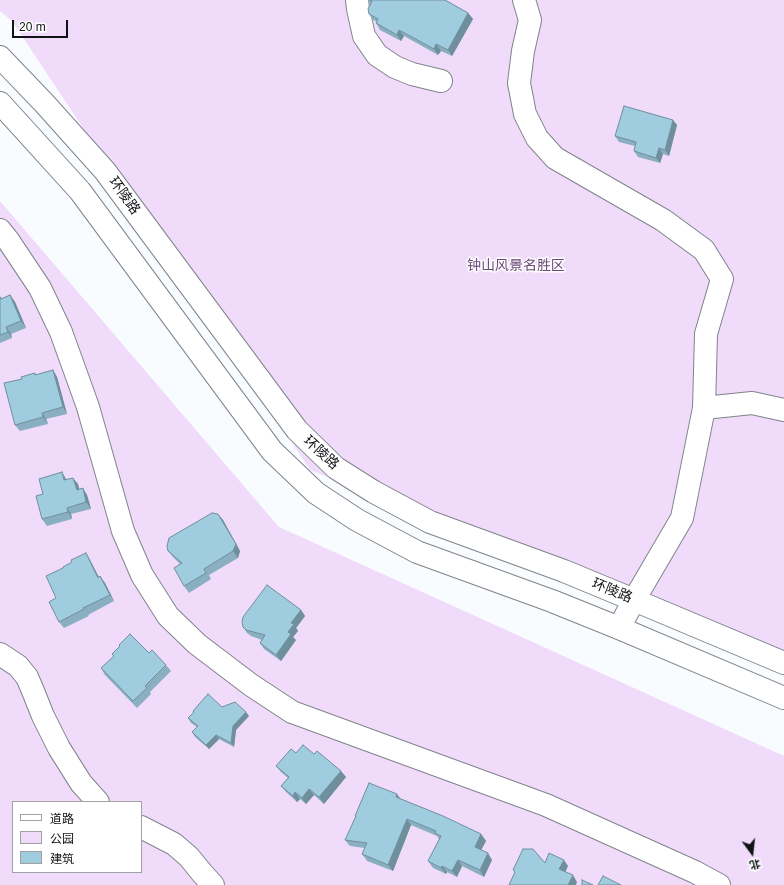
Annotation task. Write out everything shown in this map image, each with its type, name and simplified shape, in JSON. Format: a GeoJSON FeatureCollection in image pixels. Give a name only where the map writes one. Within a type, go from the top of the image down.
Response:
{"type":"FeatureCollection","features":[{"type":"Feature","properties":{"kind":"main road"},"geometry":{"type":"LineString","coordinates":[[357,0],[364,36],[377,55],[395,67],[406,72],[441,80]]}},
{"type":"Feature","properties":{"kind":"main road"},"geometry":{"type":"LineString","coordinates":[[524,0],[530,20],[519,83],[525,114],[537,138],[555,158],[663,220],[704,250],[722,279],[706,334],[704,408],[682,518],[619,628]]}},
{"type":"Feature","properties":{"kind":"main road","name":"环陵路"},"geometry":{"type":"LineString","coordinates":[[0,57],[45,104],[105,171],[296,430],[336,468],[374,492],[430,522],[564,572],[784,663]]}},
{"type":"Feature","properties":{"kind":"main road"},"geometry":{"type":"LineString","coordinates":[[0,103],[80,191],[272,451],[316,493],[357,520],[417,552],[552,601],[784,698]]}},
{"type":"Feature","properties":{"kind":"main road"},"geometry":{"type":"LineString","coordinates":[[0,230],[40,288],[61,332],[88,407],[123,531],[142,575],[168,616],[197,644],[250,686],[292,712],[546,805],[695,872],[719,885]]}},
{"type":"Feature","properties":{"kind":"main road"},"geometry":{"type":"LineString","coordinates":[[704,408],[752,403],[784,410]]}},
{"type":"Feature","properties":{"kind":"main road"},"geometry":{"type":"LineString","coordinates":[[0,654],[18,666],[27,677],[43,716],[59,748],[81,783],[97,801]]}},
{"type":"Feature","properties":{"kind":"main road"},"geometry":{"type":"LineString","coordinates":[[142,828],[174,844],[189,858],[212,885]]}},
{"type":"Feature","properties":{"kind":"green space","name":"钟山风景名胜区"},"geometry":{"type":"Polygon","coordinates":[[[0,0],[784,0],[784,665],[742,645],[310,470],[12,21],[0,11],[0,0]]]}},
{"type":"Feature","properties":{"kind":"green space"},"geometry":{"type":"Polygon","coordinates":[[[0,201],[279,527],[784,756],[784,885],[0,885],[0,201]]]}},
{"type":"Feature","properties":{"kind":"building"},"geometry":{"type":"Polygon","coordinates":[[[370,0],[445,0],[468,13],[448,50],[436,44],[434,49],[399,30],[397,35],[376,23],[378,19],[369,14],[368,9],[372,1],[370,0]]]}},
{"type":"Feature","properties":{"kind":"building"},"geometry":{"type":"Polygon","coordinates":[[[624,106],[673,120],[665,150],[659,148],[656,158],[634,151],[636,142],[615,136],[624,106]]]}},
{"type":"Feature","properties":{"kind":"building"},"geometry":{"type":"Polygon","coordinates":[[[10,295],[21,321],[6,327],[8,332],[0,335],[0,297],[1,299],[10,295]]]}},
{"type":"Feature","properties":{"kind":"building"},"geometry":{"type":"Polygon","coordinates":[[[53,370],[63,407],[42,413],[43,417],[15,425],[4,383],[22,379],[21,377],[35,373],[35,375],[53,370]]]}},
{"type":"Feature","properties":{"kind":"building"},"geometry":{"type":"Polygon","coordinates":[[[62,472],[64,480],[73,478],[77,490],[83,488],[86,502],[67,508],[68,512],[42,519],[36,496],[43,494],[39,479],[62,472]]]}},
{"type":"Feature","properties":{"kind":"building"},"geometry":{"type":"Polygon","coordinates":[[[212,513],[218,514],[236,544],[233,551],[204,569],[206,573],[184,586],[174,568],[182,563],[168,551],[167,546],[169,538],[212,513]]]}},
{"type":"Feature","properties":{"kind":"building"},"geometry":{"type":"Polygon","coordinates":[[[86,553],[98,578],[100,576],[110,595],[59,622],[49,602],[56,598],[46,576],[63,568],[72,562],[71,560],[86,553]]]}},
{"type":"Feature","properties":{"kind":"building"},"geometry":{"type":"Polygon","coordinates":[[[267,585],[301,610],[291,623],[294,624],[288,632],[291,634],[276,655],[260,643],[265,635],[246,630],[243,627],[242,622],[243,617],[267,585]]]}},
{"type":"Feature","properties":{"kind":"building"},"geometry":{"type":"Polygon","coordinates":[[[130,634],[149,653],[152,650],[166,665],[145,686],[147,688],[133,701],[101,668],[114,656],[112,654],[130,634]]]}},
{"type":"Feature","properties":{"kind":"building"},"geometry":{"type":"Polygon","coordinates":[[[208,694],[222,707],[235,702],[246,712],[233,726],[231,743],[216,735],[206,745],[192,732],[198,726],[188,718],[208,694]]]}},
{"type":"Feature","properties":{"kind":"building"},"geometry":{"type":"Polygon","coordinates":[[[303,745],[314,754],[317,751],[341,771],[319,797],[309,789],[302,798],[295,792],[293,796],[281,786],[289,777],[276,766],[291,749],[296,753],[303,745]]]}},
{"type":"Feature","properties":{"kind":"building"},"geometry":{"type":"Polygon","coordinates":[[[369,783],[397,794],[396,797],[443,816],[481,834],[475,847],[488,853],[480,870],[458,860],[452,871],[442,866],[441,868],[428,861],[441,836],[435,833],[436,831],[407,819],[388,865],[362,854],[367,843],[345,840],[369,783]]]}},
{"type":"Feature","properties":{"kind":"building"},"geometry":{"type":"Polygon","coordinates":[[[523,849],[533,849],[545,863],[549,853],[564,860],[559,869],[573,875],[568,885],[509,885],[515,872],[513,870],[523,849]]]}},
{"type":"Feature","properties":{"kind":"building"},"geometry":{"type":"Polygon","coordinates":[[[603,876],[621,885],[598,885],[603,876]]]}},
{"type":"Feature","properties":{"kind":"building"},"geometry":{"type":"Polygon","coordinates":[[[582,880],[593,885],[582,885],[582,880]]]}}]}
